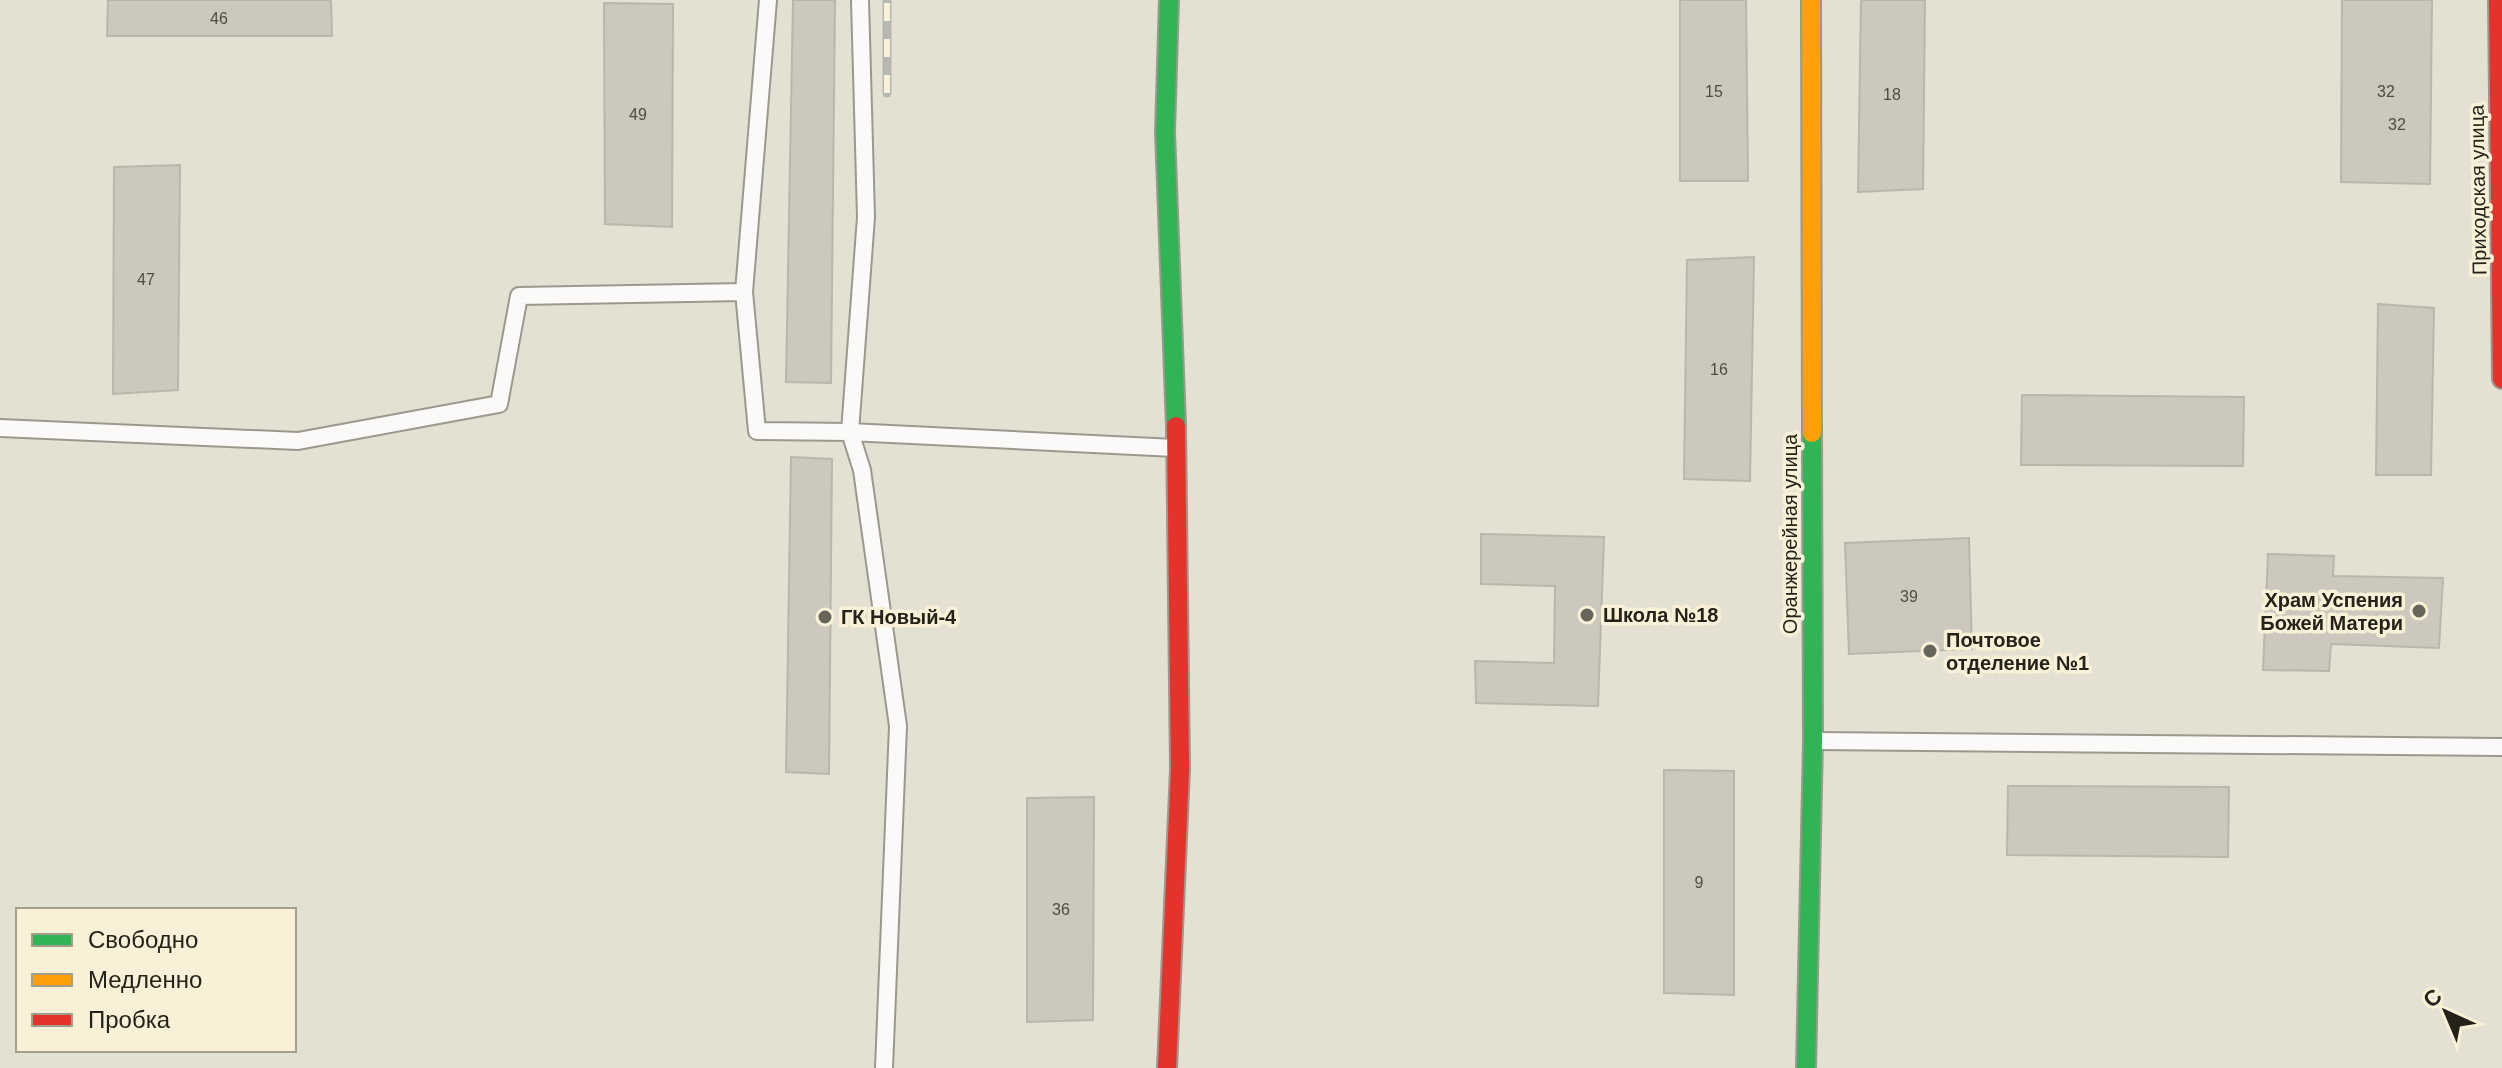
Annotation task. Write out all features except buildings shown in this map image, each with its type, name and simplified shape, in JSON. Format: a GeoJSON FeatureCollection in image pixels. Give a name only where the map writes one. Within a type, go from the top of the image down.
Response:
{"type":"FeatureCollection","features":[{"type":"Feature","properties":{"kind":"street"},"geometry":{"type":"LineString","coordinates":[[1167,1068],[1180,769],[1177,448],[1165,132],[1169,0]]}},
{"type":"Feature","properties":{"kind":"street","name":"Оранжерейная улица"},"geometry":{"type":"LineString","coordinates":[[1806,1068],[1813,741],[1811,0]]}},
{"type":"Feature","properties":{"kind":"street","name":"Приходская улица"},"geometry":{"type":"LineString","coordinates":[[2498,0],[2502,379]]}},
{"type":"Feature","properties":{"kind":"lane"},"geometry":{"type":"LineString","coordinates":[[768,0],[744,292],[757,431],[850,432],[1177,448]]}},
{"type":"Feature","properties":{"kind":"lane"},"geometry":{"type":"LineString","coordinates":[[860,0],[866,217],[850,432],[862,470],[898,726],[884,1068]]}},
{"type":"Feature","properties":{"kind":"lane"},"geometry":{"type":"LineString","coordinates":[[0,428],[298,441],[453,413],[499,404],[519,296],[744,292]]}},
{"type":"Feature","properties":{"kind":"lane"},"geometry":{"type":"LineString","coordinates":[[1813,741],[2502,747]]}},
{"type":"Feature","properties":{"kind":"railway"},"geometry":{"type":"LineString","coordinates":[[887,0],[887,93]]}},
{"type":"Feature","properties":{"kind":"traffic: fast"},"geometry":{"type":"LineString","coordinates":[[1169,0],[1165,132],[1176,426]]}},
{"type":"Feature","properties":{"kind":"traffic: fast"},"geometry":{"type":"LineString","coordinates":[[1806,1068],[1813,741],[1812,433]]}},
{"type":"Feature","properties":{"kind":"traffic: slow"},"geometry":{"type":"LineString","coordinates":[[1811,0],[1812,433]]}},
{"type":"Feature","properties":{"kind":"traffic: jam"},"geometry":{"type":"LineString","coordinates":[[2498,0],[2502,379]]}},
{"type":"Feature","properties":{"kind":"traffic: jam"},"geometry":{"type":"LineString","coordinates":[[1167,1068],[1180,769],[1176,426]]}},
{"type":"Feature","properties":{"kind":"place","name":"Храм Успения Божей Матери"},"geometry":{"type":"Point","coordinates":[2419,611]}},
{"type":"Feature","properties":{"kind":"place","name":"Школа №18"},"geometry":{"type":"Point","coordinates":[1587,615]}},
{"type":"Feature","properties":{"kind":"place","name":"ГК Новый-4"},"geometry":{"type":"Point","coordinates":[825,617]}},
{"type":"Feature","properties":{"kind":"place","name":"Почтовое отделение №1"},"geometry":{"type":"Point","coordinates":[1930,651]}}]}
